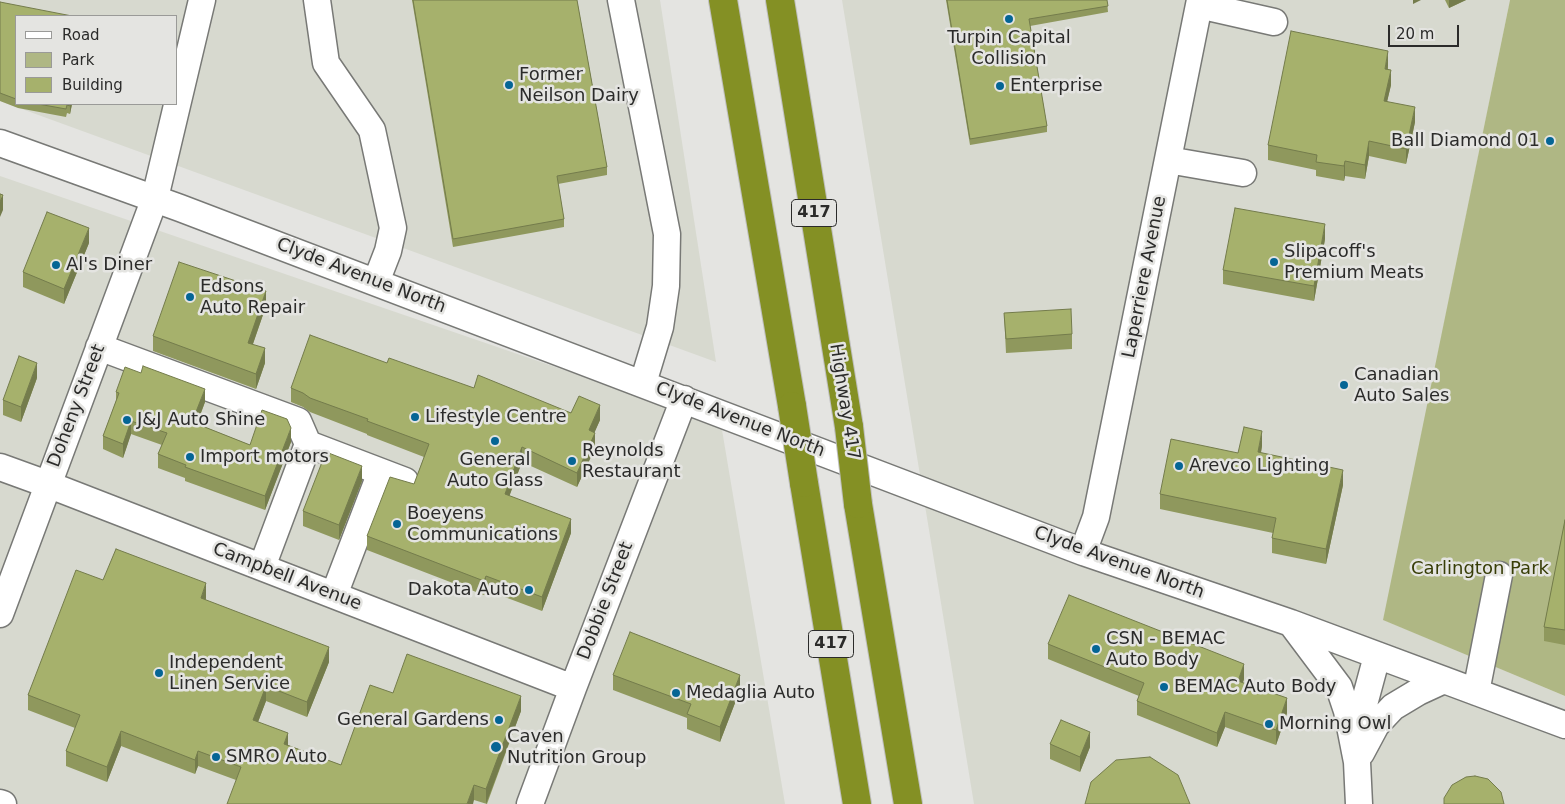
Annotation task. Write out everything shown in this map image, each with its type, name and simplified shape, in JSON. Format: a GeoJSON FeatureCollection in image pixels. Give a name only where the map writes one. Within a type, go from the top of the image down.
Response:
{"type":"FeatureCollection","features":[{"type":"Feature","properties":{"kind":"highway","name":"417"},"geometry":{"type":"LineString","coordinates":[[723,0],[857,804]]}},
{"type":"Feature","properties":{"kind":"highway","name":"Highway 417"},"geometry":{"type":"LineString","coordinates":[[780,0],[849,427],[858,504],[908,804]]}},
{"type":"Feature","properties":{"kind":"street","name":"Doheny Street"},"geometry":{"type":"LineString","coordinates":[[178,101],[202,0]]}},
{"type":"Feature","properties":{"kind":"street"},"geometry":{"type":"LineString","coordinates":[[317,0],[326,63],[372,130],[393,228],[388,251],[376,282]]}},
{"type":"Feature","properties":{"kind":"street"},"geometry":{"type":"LineString","coordinates":[[621,0],[667,234],[665,294],[660,327],[644,383]]}},
{"type":"Feature","properties":{"kind":"street"},"geometry":{"type":"LineString","coordinates":[[1200,3],[1274,22]]}},
{"type":"Feature","properties":{"kind":"street","name":"Laperriere Avenue"},"geometry":{"type":"LineString","coordinates":[[1083,552],[1096,517],[1200,3]]}},
{"type":"Feature","properties":{"kind":"street","name":"Doheny Street"},"geometry":{"type":"LineString","coordinates":[[0,614],[155,198],[177,105]]}},
{"type":"Feature","properties":{"kind":"street","name":"Clyde Avenue North"},"geometry":{"type":"LineString","coordinates":[[0,143],[155,198],[1083,552],[1291,623],[1565,725]]}},
{"type":"Feature","properties":{"kind":"street"},"geometry":{"type":"LineString","coordinates":[[1168,160],[1243,173]]}},
{"type":"Feature","properties":{"kind":"street"},"geometry":{"type":"LineString","coordinates":[[99,347],[298,421],[308,444],[262,567]]}},
{"type":"Feature","properties":{"kind":"street","name":"Dobbie Street"},"geometry":{"type":"LineString","coordinates":[[530,804],[684,399]]}},
{"type":"Feature","properties":{"kind":"street"},"geometry":{"type":"LineString","coordinates":[[308,444],[393,476],[334,595]]}},
{"type":"Feature","properties":{"kind":"street","name":"Campbell Avenue"},"geometry":{"type":"LineString","coordinates":[[0,468],[47,484],[573,688]]}},
{"type":"Feature","properties":{"kind":"street"},"geometry":{"type":"LineString","coordinates":[[1476,692],[1499,575]]}},
{"type":"Feature","properties":{"kind":"street"},"geometry":{"type":"LineString","coordinates":[[1291,623],[1340,687],[1347,711],[1357,762],[1359,804]]}},
{"type":"Feature","properties":{"kind":"street"},"geometry":{"type":"LineString","coordinates":[[1357,762],[1363,708],[1377,656]]}},
{"type":"Feature","properties":{"kind":"street"},"geometry":{"type":"LineString","coordinates":[[1357,762],[1376,726],[1393,707],[1418,692],[1444,680]]}},
{"type":"Feature","properties":{"kind":"shaded area"},"geometry":{"type":"Polygon","coordinates":[[[0,0],[660,0],[716,362],[0,101],[0,0]]]}},
{"type":"Feature","properties":{"kind":"shaded area"},"geometry":{"type":"Polygon","coordinates":[[[842,0],[1510,0],[1384,620],[1565,696],[1565,804],[974,804],[842,0]]]}},
{"type":"Feature","properties":{"kind":"shaded area"},"geometry":{"type":"Polygon","coordinates":[[[0,176],[721,424],[785,804],[0,804],[0,176]]]}},
{"type":"Feature","properties":{"kind":"green space","name":"Carlington Park"},"geometry":{"type":"Polygon","coordinates":[[[1510,0],[1565,0],[1565,696],[1383,620],[1510,0]]]}},
{"type":"Feature","properties":{"kind":"building","name":"Former Neilson Dairy"},"geometry":{"type":"Polygon","coordinates":[[[413,0],[577,0],[607,167],[557,176],[564,219],[453,239],[413,0]]]}},
{"type":"Feature","properties":{"kind":"building","name":"Enterprise"},"geometry":{"type":"Polygon","coordinates":[[[947,0],[1107,0],[1108,6],[1029,19],[1047,126],[970,139],[947,0]]]}},
{"type":"Feature","properties":{"kind":"building"},"geometry":{"type":"Polygon","coordinates":[[[0,2],[67,15],[15,15],[15,99],[0,93],[0,2]]]}},
{"type":"Feature","properties":{"kind":"building"},"geometry":{"type":"Polygon","coordinates":[[[1291,31],[1388,51],[1385,69],[1391,70],[1384,101],[1415,107],[1406,149],[1369,141],[1365,165],[1345,161],[1344,166],[1316,162],[1317,155],[1268,145],[1291,31]]]}},
{"type":"Feature","properties":{"kind":"building"},"geometry":{"type":"Polygon","coordinates":[[[44,105],[67,105],[66,109],[44,105]]]}},
{"type":"Feature","properties":{"kind":"building","name":"Slipacoff's Premium Meats"},"geometry":{"type":"Polygon","coordinates":[[[1235,208],[1325,224],[1314,286],[1223,270],[1235,208]]]}},
{"type":"Feature","properties":{"kind":"building","name":"Al's Diner"},"geometry":{"type":"Polygon","coordinates":[[[47,212],[89,228],[64,289],[23,272],[47,212]]]}},
{"type":"Feature","properties":{"kind":"building"},"geometry":{"type":"Polygon","coordinates":[[[179,262],[266,291],[248,343],[265,348],[256,374],[153,336],[179,262]]]}},
{"type":"Feature","properties":{"kind":"building"},"geometry":{"type":"Polygon","coordinates":[[[1071,309],[1072,334],[1006,339],[1004,313],[1071,309]]]}},
{"type":"Feature","properties":{"kind":"building"},"geometry":{"type":"Polygon","coordinates":[[[310,335],[387,363],[389,358],[474,388],[478,375],[571,413],[579,396],[600,405],[589,430],[595,433],[577,473],[522,447],[505,494],[571,519],[542,597],[486,576],[484,581],[367,536],[390,477],[414,484],[429,444],[310,398],[291,388],[310,335]]]}},
{"type":"Feature","properties":{"kind":"building"},"geometry":{"type":"Polygon","coordinates":[[[19,356],[37,363],[21,407],[3,400],[19,356]]]}},
{"type":"Feature","properties":{"kind":"building"},"geometry":{"type":"Polygon","coordinates":[[[143,366],[205,389],[192,422],[250,445],[262,410],[287,419],[291,428],[265,496],[185,467],[186,465],[158,454],[167,433],[131,421],[123,444],[103,436],[119,393],[116,392],[125,367],[141,373],[143,366]]]}},
{"type":"Feature","properties":{"kind":"building"},"geometry":{"type":"Polygon","coordinates":[[[1244,427],[1262,431],[1258,452],[1343,470],[1326,549],[1272,538],[1276,518],[1160,494],[1171,439],[1238,453],[1244,427]]]}},
{"type":"Feature","properties":{"kind":"building"},"geometry":{"type":"Polygon","coordinates":[[[326,452],[362,466],[339,525],[303,511],[326,452]]]}},
{"type":"Feature","properties":{"kind":"building"},"geometry":{"type":"Polygon","coordinates":[[[1565,520],[1565,630],[1544,627],[1565,520]]]}},
{"type":"Feature","properties":{"kind":"building"},"geometry":{"type":"Polygon","coordinates":[[[116,549],[206,583],[201,598],[329,647],[307,702],[266,686],[253,720],[288,733],[284,744],[341,765],[370,685],[393,693],[407,654],[521,696],[486,789],[474,785],[467,804],[227,804],[241,767],[198,751],[195,760],[121,731],[107,767],[66,751],[80,715],[28,695],[76,570],[103,580],[116,549]]]}},
{"type":"Feature","properties":{"kind":"building"},"geometry":{"type":"Polygon","coordinates":[[[1069,595],[1244,664],[1238,681],[1287,698],[1276,730],[1225,712],[1217,733],[1137,701],[1144,683],[1048,644],[1069,595]]]}},
{"type":"Feature","properties":{"kind":"building","name":"Medaglia Auto"},"geometry":{"type":"Polygon","coordinates":[[[630,632],[740,675],[720,727],[687,714],[691,704],[613,675],[630,632]]]}},
{"type":"Feature","properties":{"kind":"building"},"geometry":{"type":"Polygon","coordinates":[[[1061,720],[1090,732],[1080,757],[1050,744],[1061,720]]]}},
{"type":"Feature","properties":{"kind":"building"},"geometry":{"type":"Polygon","coordinates":[[[1150,757],[1178,775],[1190,804],[1085,804],[1091,782],[1116,760],[1150,757]]]}},
{"type":"Feature","properties":{"kind":"building"},"geometry":{"type":"Polygon","coordinates":[[[1475,776],[1488,779],[1501,792],[1504,804],[1444,804],[1444,798],[1452,785],[1466,777],[1475,776]]]}},
{"type":"Feature","properties":{"kind":"place","name":"Turpin Capital Collision"},"geometry":{"type":"Point","coordinates":[1009,19]}},
{"type":"Feature","properties":{"kind":"place","name":"Former Neilson Dairy"},"geometry":{"type":"Point","coordinates":[509,85]}},
{"type":"Feature","properties":{"kind":"place","name":"Enterprise"},"geometry":{"type":"Point","coordinates":[1000,86]}},
{"type":"Feature","properties":{"kind":"place","name":"Ball Diamond 01"},"geometry":{"type":"Point","coordinates":[1550,141]}},
{"type":"Feature","properties":{"kind":"place","name":"Slipacoff's Premium Meats"},"geometry":{"type":"Point","coordinates":[1274,262]}},
{"type":"Feature","properties":{"kind":"place","name":"Al's Diner"},"geometry":{"type":"Point","coordinates":[56,265]}},
{"type":"Feature","properties":{"kind":"place","name":"Edsons Auto Repair"},"geometry":{"type":"Point","coordinates":[190,297]}},
{"type":"Feature","properties":{"kind":"place","name":"Canadian Auto Sales"},"geometry":{"type":"Point","coordinates":[1344,385]}},
{"type":"Feature","properties":{"kind":"place","name":"Lifestyle Centre"},"geometry":{"type":"Point","coordinates":[415,417]}},
{"type":"Feature","properties":{"kind":"place","name":"J&J Auto Shine"},"geometry":{"type":"Point","coordinates":[127,420]}},
{"type":"Feature","properties":{"kind":"place","name":"General Auto Glass"},"geometry":{"type":"Point","coordinates":[495,441]}},
{"type":"Feature","properties":{"kind":"place","name":"Import motors"},"geometry":{"type":"Point","coordinates":[190,457]}},
{"type":"Feature","properties":{"kind":"place","name":"Reynolds Restaurant"},"geometry":{"type":"Point","coordinates":[572,461]}},
{"type":"Feature","properties":{"kind":"place","name":"Arevco Lighting"},"geometry":{"type":"Point","coordinates":[1179,466]}},
{"type":"Feature","properties":{"kind":"place","name":"Boeyens Communications"},"geometry":{"type":"Point","coordinates":[397,524]}},
{"type":"Feature","properties":{"kind":"place","name":"Dakota Auto"},"geometry":{"type":"Point","coordinates":[529,590]}},
{"type":"Feature","properties":{"kind":"place","name":"CSN - BEMAC Auto Body"},"geometry":{"type":"Point","coordinates":[1096,649]}},
{"type":"Feature","properties":{"kind":"place","name":"Independent Linen Service"},"geometry":{"type":"Point","coordinates":[159,673]}},
{"type":"Feature","properties":{"kind":"place","name":"BEMAC Auto Body"},"geometry":{"type":"Point","coordinates":[1164,687]}},
{"type":"Feature","properties":{"kind":"place","name":"Medaglia Auto"},"geometry":{"type":"Point","coordinates":[676,693]}},
{"type":"Feature","properties":{"kind":"place","name":"General Gardens"},"geometry":{"type":"Point","coordinates":[499,720]}},
{"type":"Feature","properties":{"kind":"place","name":"Morning Owl"},"geometry":{"type":"Point","coordinates":[1269,724]}},
{"type":"Feature","properties":{"kind":"place","name":"Caven Nutrition Group"},"geometry":{"type":"Point","coordinates":[496,747]}},
{"type":"Feature","properties":{"kind":"place","name":"SMRO Auto"},"geometry":{"type":"Point","coordinates":[216,757]}}]}
